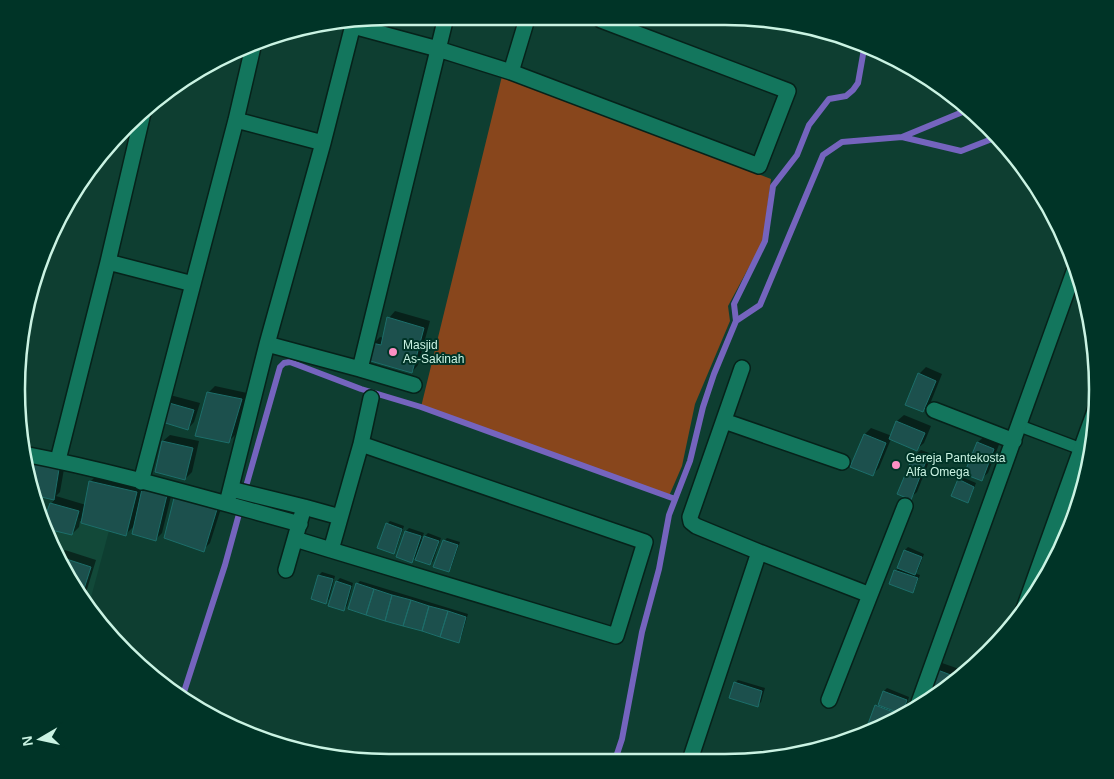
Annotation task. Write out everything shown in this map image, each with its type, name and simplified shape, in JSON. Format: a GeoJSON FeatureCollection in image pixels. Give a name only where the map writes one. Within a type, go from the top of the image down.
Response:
{"type":"FeatureCollection","features":[{"type":"Feature","properties":{"kind":"street"},"geometry":{"type":"LineString","coordinates":[[360,369],[444,25]]}},
{"type":"Feature","properties":{"kind":"street"},"geometry":{"type":"LineString","coordinates":[[511,72],[525,25]]}},
{"type":"Feature","properties":{"kind":"street"},"geometry":{"type":"LineString","coordinates":[[361,26],[511,72],[759,166],[788,91],[614,25]]}},
{"type":"Feature","properties":{"kind":"street"},"geometry":{"type":"LineString","coordinates":[[229,496],[267,344],[323,143],[352,27]]}},
{"type":"Feature","properties":{"kind":"street"},"geometry":{"type":"LineString","coordinates":[[141,482],[236,120],[252,52]]}},
{"type":"Feature","properties":{"kind":"street"},"geometry":{"type":"LineString","coordinates":[[236,120],[323,143]]}},
{"type":"Feature","properties":{"kind":"street"},"geometry":{"type":"LineString","coordinates":[[58,460],[141,123]]}},
{"type":"Feature","properties":{"kind":"street"},"geometry":{"type":"LineString","coordinates":[[108,262],[192,284]]}},
{"type":"Feature","properties":{"kind":"street"},"geometry":{"type":"LineString","coordinates":[[921,697],[1072,278]]}},
{"type":"Feature","properties":{"kind":"street"},"geometry":{"type":"LineString","coordinates":[[267,344],[414,385]]}},
{"type":"Feature","properties":{"kind":"street"},"geometry":{"type":"LineString","coordinates":[[742,368],[690,517],[691,522],[696,526],[759,552],[870,595]]}},
{"type":"Feature","properties":{"kind":"street"},"geometry":{"type":"LineString","coordinates":[[331,550],[361,444],[371,398]]}},
{"type":"Feature","properties":{"kind":"street"},"geometry":{"type":"LineString","coordinates":[[934,410],[1014,441]]}},
{"type":"Feature","properties":{"kind":"street"},"geometry":{"type":"LineString","coordinates":[[724,421],[842,462]]}},
{"type":"Feature","properties":{"kind":"street"},"geometry":{"type":"LineString","coordinates":[[1033,584],[1086,434]]}},
{"type":"Feature","properties":{"kind":"street"},"geometry":{"type":"LineString","coordinates":[[229,496],[331,550],[616,636],[645,542],[361,444]]}},
{"type":"Feature","properties":{"kind":"street"},"geometry":{"type":"LineString","coordinates":[[31,455],[58,460],[141,482],[304,507],[340,517]]}},
{"type":"Feature","properties":{"kind":"street"},"geometry":{"type":"LineString","coordinates":[[829,700],[905,506]]}},
{"type":"Feature","properties":{"kind":"street"},"geometry":{"type":"LineString","coordinates":[[286,570],[304,507]]}},
{"type":"Feature","properties":{"kind":"street"},"geometry":{"type":"LineString","coordinates":[[692,754],[759,552]]}},
{"type":"Feature","properties":{"kind":"lane"},"geometry":{"type":"LineString","coordinates":[[1020,426],[1081,448]]}},
{"type":"Feature","properties":{"kind":"shaded area"},"geometry":{"type":"Polygon","coordinates":[[[502,76],[771,179],[763,241],[728,306],[730,321],[695,404],[682,466],[669,496],[421,407],[502,76]]]}},
{"type":"Feature","properties":{"kind":"shaded area"},"geometry":{"type":"Polygon","coordinates":[[[45,508],[110,527],[91,598],[63,551],[45,508]]]}},
{"type":"Feature","properties":{"kind":"building","name":"Masjid As-Sakinah"},"geometry":{"type":"Polygon","coordinates":[[[387,317],[424,328],[412,373],[367,360],[372,343],[381,345],[387,317]]]}},
{"type":"Feature","properties":{"kind":"building"},"geometry":{"type":"Polygon","coordinates":[[[918,373],[936,381],[923,412],[905,405],[918,373]]]}},
{"type":"Feature","properties":{"kind":"building"},"geometry":{"type":"Polygon","coordinates":[[[207,392],[242,399],[229,443],[195,436],[207,392]]]}},
{"type":"Feature","properties":{"kind":"building"},"geometry":{"type":"Polygon","coordinates":[[[162,401],[194,410],[188,430],[159,421],[162,401]]]}},
{"type":"Feature","properties":{"kind":"building"},"geometry":{"type":"Polygon","coordinates":[[[896,421],[925,433],[917,451],[889,439],[896,421]]]}},
{"type":"Feature","properties":{"kind":"building"},"geometry":{"type":"Polygon","coordinates":[[[864,434],[886,443],[873,476],[850,467],[864,434]]]}},
{"type":"Feature","properties":{"kind":"building"},"geometry":{"type":"Polygon","coordinates":[[[162,441],[193,448],[185,480],[155,472],[162,441]]]}},
{"type":"Feature","properties":{"kind":"building"},"geometry":{"type":"Polygon","coordinates":[[[977,442],[994,449],[982,481],[964,474],[977,442]]]}},
{"type":"Feature","properties":{"kind":"building"},"geometry":{"type":"Polygon","coordinates":[[[913,456],[926,461],[911,500],[897,494],[913,456]]]}},
{"type":"Feature","properties":{"kind":"building"},"geometry":{"type":"Polygon","coordinates":[[[32,463],[59,469],[54,500],[41,497],[32,463]]]}},
{"type":"Feature","properties":{"kind":"building"},"geometry":{"type":"Polygon","coordinates":[[[958,479],[974,487],[968,503],[951,496],[958,479]]]}},
{"type":"Feature","properties":{"kind":"building"},"geometry":{"type":"Polygon","coordinates":[[[89,481],[137,492],[126,536],[81,523],[89,481]]]}},
{"type":"Feature","properties":{"kind":"building"},"geometry":{"type":"Polygon","coordinates":[[[142,489],[167,495],[156,541],[132,534],[142,489]]]}},
{"type":"Feature","properties":{"kind":"building"},"geometry":{"type":"Polygon","coordinates":[[[175,494],[218,506],[204,552],[164,538],[175,494]]]}},
{"type":"Feature","properties":{"kind":"building"},"geometry":{"type":"Polygon","coordinates":[[[50,503],[79,511],[72,535],[54,531],[46,513],[50,503]]]}},
{"type":"Feature","properties":{"kind":"building"},"geometry":{"type":"Polygon","coordinates":[[[386,523],[402,529],[394,554],[377,548],[386,523]]]}},
{"type":"Feature","properties":{"kind":"building"},"geometry":{"type":"Polygon","coordinates":[[[405,531],[421,536],[412,563],[396,557],[405,531]]]}},
{"type":"Feature","properties":{"kind":"building"},"geometry":{"type":"Polygon","coordinates":[[[424,536],[439,541],[430,565],[415,560],[424,536]]]}},
{"type":"Feature","properties":{"kind":"building"},"geometry":{"type":"Polygon","coordinates":[[[443,540],[458,545],[449,572],[433,567],[443,540]]]}},
{"type":"Feature","properties":{"kind":"building"},"geometry":{"type":"Polygon","coordinates":[[[904,550],[922,557],[915,575],[897,568],[904,550]]]}},
{"type":"Feature","properties":{"kind":"building"},"geometry":{"type":"Polygon","coordinates":[[[67,559],[91,567],[84,589],[67,559]]]}},
{"type":"Feature","properties":{"kind":"building"},"geometry":{"type":"Polygon","coordinates":[[[894,570],[918,578],[913,593],[889,584],[894,570]]]}},
{"type":"Feature","properties":{"kind":"building"},"geometry":{"type":"Polygon","coordinates":[[[318,575],[333,579],[326,604],[311,599],[318,575]]]}},
{"type":"Feature","properties":{"kind":"building"},"geometry":{"type":"Polygon","coordinates":[[[336,581],[351,586],[344,611],[328,606],[336,581]]]}},
{"type":"Feature","properties":{"kind":"building"},"geometry":{"type":"Polygon","coordinates":[[[356,583],[374,589],[366,615],[348,609],[356,583]]]}},
{"type":"Feature","properties":{"kind":"building"},"geometry":{"type":"Polygon","coordinates":[[[374,589],[392,595],[385,621],[366,615],[374,589]]]}},
{"type":"Feature","properties":{"kind":"building"},"geometry":{"type":"Polygon","coordinates":[[[392,595],[411,600],[403,626],[385,621],[392,595]]]}},
{"type":"Feature","properties":{"kind":"building"},"geometry":{"type":"Polygon","coordinates":[[[411,600],[429,606],[422,631],[403,626],[411,600]]]}},
{"type":"Feature","properties":{"kind":"building"},"geometry":{"type":"Polygon","coordinates":[[[429,606],[448,611],[440,637],[422,631],[429,606]]]}},
{"type":"Feature","properties":{"kind":"building"},"geometry":{"type":"Polygon","coordinates":[[[448,611],[466,617],[459,643],[440,637],[448,611]]]}},
{"type":"Feature","properties":{"kind":"building"},"geometry":{"type":"Polygon","coordinates":[[[935,669],[951,675],[946,679],[925,694],[935,669]]]}},
{"type":"Feature","properties":{"kind":"building"},"geometry":{"type":"Polygon","coordinates":[[[734,682],[762,691],[758,707],[729,698],[734,682]]]}},
{"type":"Feature","properties":{"kind":"building"},"geometry":{"type":"Polygon","coordinates":[[[883,691],[907,700],[905,706],[895,711],[878,705],[883,691]]]}},
{"type":"Feature","properties":{"kind":"building"},"geometry":{"type":"Polygon","coordinates":[[[875,705],[893,712],[886,716],[868,724],[875,705]]]}},
{"type":"Feature","properties":{"kind":"waterway"},"geometry":{"type":"LineString","coordinates":[[617,754],[622,739],[642,632],[659,569],[669,515],[690,461],[703,407],[714,374],[736,321],[734,304],[765,241],[773,186],[797,155],[809,125],[829,99],[846,96],[858,83],[863,53]]}},
{"type":"Feature","properties":{"kind":"waterway"},"geometry":{"type":"LineString","coordinates":[[902,137],[962,112]]}},
{"type":"Feature","properties":{"kind":"waterway"},"geometry":{"type":"LineString","coordinates":[[736,321],[760,305],[823,155],[842,142],[902,137],[961,151],[990,140]]}},
{"type":"Feature","properties":{"kind":"waterway"},"geometry":{"type":"LineString","coordinates":[[247,483],[280,367],[284,363],[290,362],[361,389],[421,407],[675,499]]}},
{"type":"Feature","properties":{"kind":"waterway"},"geometry":{"type":"LineString","coordinates":[[184,691],[225,565],[239,514]]}},
{"type":"Feature","properties":{"kind":"place","name":"Masjid As-Sakinah"},"geometry":{"type":"Point","coordinates":[393,352]}},
{"type":"Feature","properties":{"kind":"place","name":"Gereja Pantekosta Alfa Omega"},"geometry":{"type":"Point","coordinates":[896,465]}}]}
